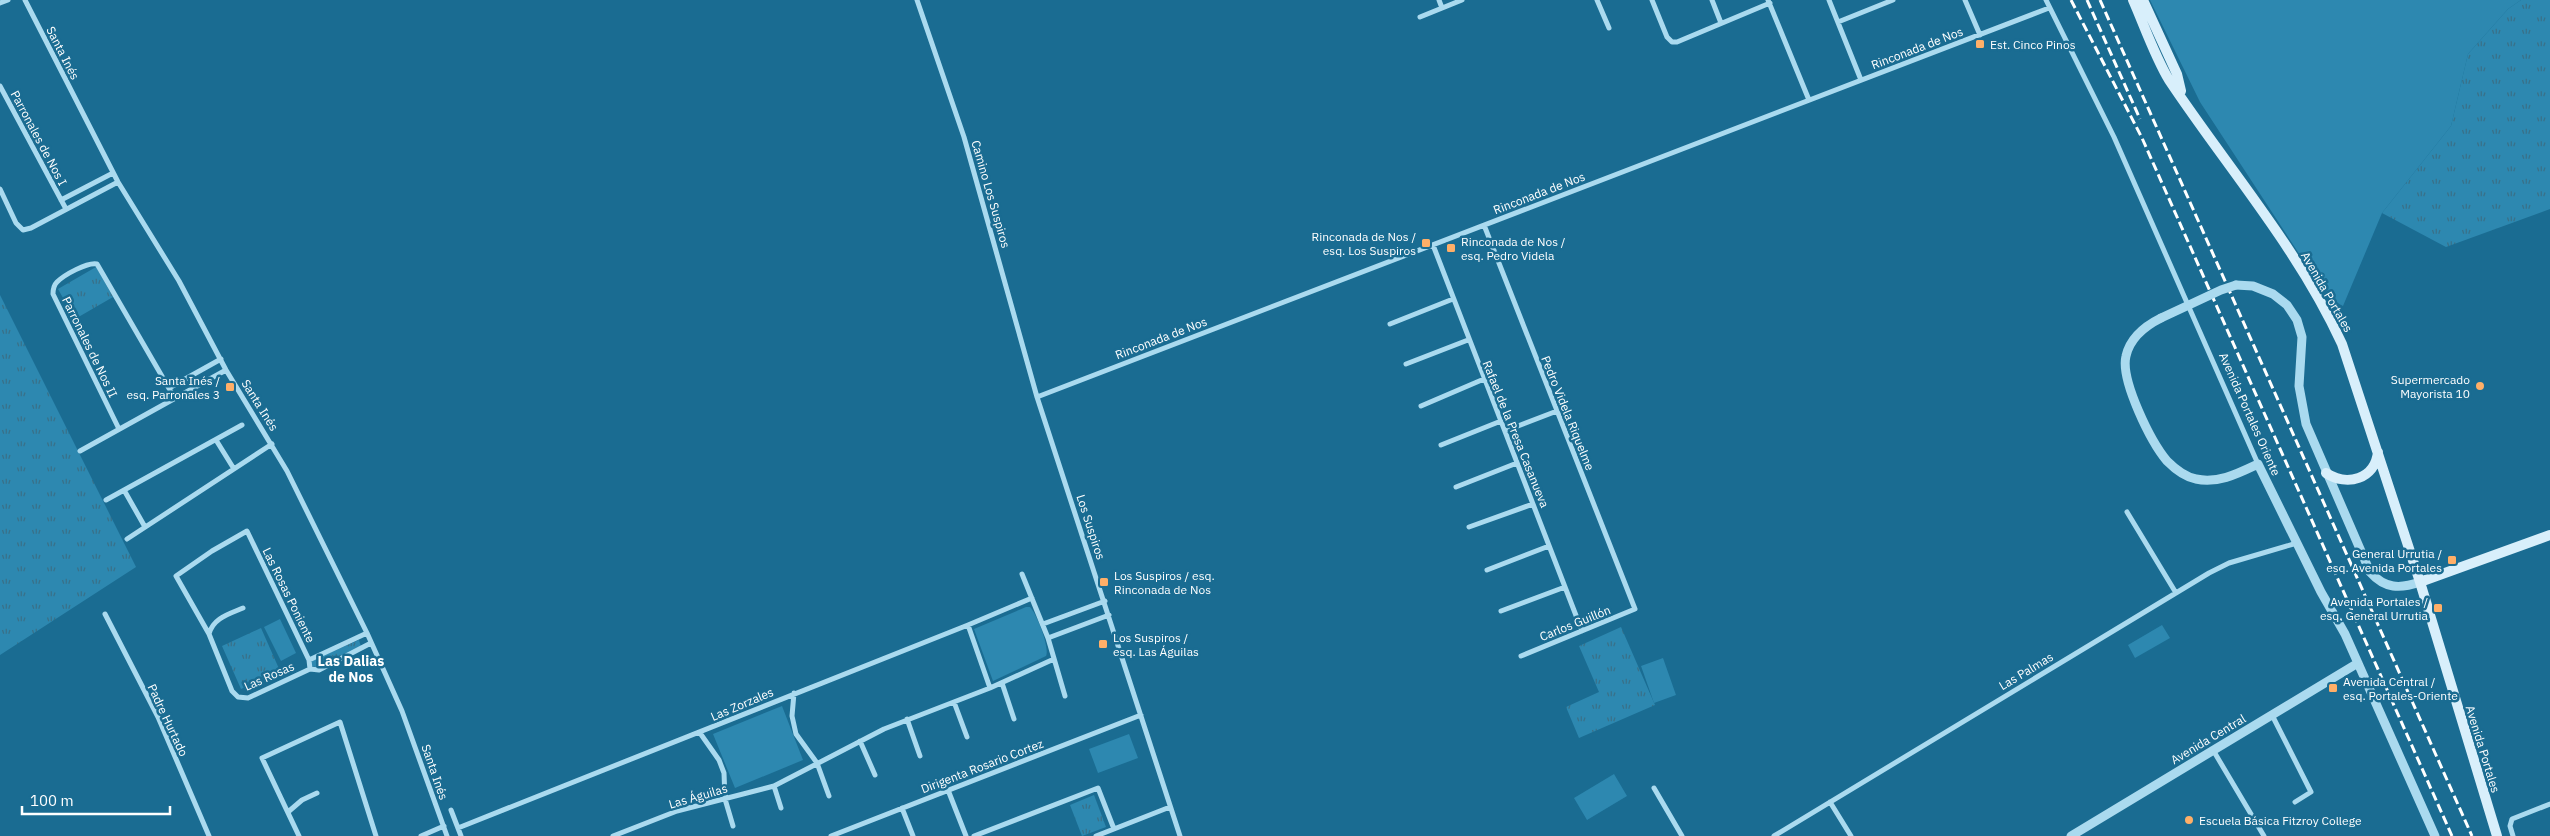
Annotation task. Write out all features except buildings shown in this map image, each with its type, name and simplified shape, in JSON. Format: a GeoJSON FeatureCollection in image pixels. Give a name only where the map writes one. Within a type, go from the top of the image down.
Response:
{"type":"FeatureCollection","features":[{"type":"Feature","properties":{"kind":"main road","name":"Avenida Portales"},"geometry":{"type":"LineString","coordinates":[[2133,0],[2169,79],[2182,95],[2297,263],[2329,316],[2348,357],[2420,582],[2497,836]]}},
{"type":"Feature","properties":{"kind":"main road","name":"Avenida Portales"},"geometry":{"type":"LineString","coordinates":[[2143,0],[2177,74],[2182,95]]}},
{"type":"Feature","properties":{"kind":"main road"},"geometry":{"type":"LineString","coordinates":[[2326,473],[2344,480],[2363,476],[2374,465],[2378,448]]}},
{"type":"Feature","properties":{"kind":"main road"},"geometry":{"type":"LineString","coordinates":[[2420,582],[2550,535]]}},
{"type":"Feature","properties":{"kind":"street"},"geometry":{"type":"LineString","coordinates":[[0,3],[8,0]]}},
{"type":"Feature","properties":{"kind":"street","name":"Santa Inés"},"geometry":{"type":"LineString","coordinates":[[25,0],[118,182],[179,281],[226,370],[272,444],[372,643],[402,711],[447,836]]}},
{"type":"Feature","properties":{"kind":"street","name":"Camino Los Suspiros"},"geometry":{"type":"LineString","coordinates":[[917,0],[964,137],[1037,397]]}},
{"type":"Feature","properties":{"kind":"street"},"geometry":{"type":"LineString","coordinates":[[1439,0],[1442,8]]}},
{"type":"Feature","properties":{"kind":"street"},"geometry":{"type":"LineString","coordinates":[[1420,17],[1462,0]]}},
{"type":"Feature","properties":{"kind":"street"},"geometry":{"type":"LineString","coordinates":[[1597,0],[1609,28]]}},
{"type":"Feature","properties":{"kind":"street"},"geometry":{"type":"LineString","coordinates":[[1652,0],[1667,38],[1672,42],[1677,42],[1769,2],[1809,100]]}},
{"type":"Feature","properties":{"kind":"street"},"geometry":{"type":"LineString","coordinates":[[1712,0],[1721,23]]}},
{"type":"Feature","properties":{"kind":"street"},"geometry":{"type":"LineString","coordinates":[[1829,0],[1861,80]]}},
{"type":"Feature","properties":{"kind":"street"},"geometry":{"type":"LineString","coordinates":[[1838,22],[1892,0]]}},
{"type":"Feature","properties":{"kind":"street"},"geometry":{"type":"LineString","coordinates":[[1965,0],[1980,35]]}},
{"type":"Feature","properties":{"kind":"street","name":"Avenida Portales Oriente"},"geometry":{"type":"LineString","coordinates":[[2046,0],[2114,137],[2258,464],[2358,663],[2436,836]]}},
{"type":"Feature","properties":{"kind":"street","name":"Rinconada de Nos"},"geometry":{"type":"LineString","coordinates":[[1037,397],[2049,8]]}},
{"type":"Feature","properties":{"kind":"street","name":"Parronales de Nos I"},"geometry":{"type":"LineString","coordinates":[[0,86],[66,209]]}},
{"type":"Feature","properties":{"kind":"street","name":"Parronales de Nos I"},"geometry":{"type":"LineString","coordinates":[[61,200],[113,173]]}},
{"type":"Feature","properties":{"kind":"street"},"geometry":{"type":"LineString","coordinates":[[0,189],[16,223],[23,230],[31,228],[118,182]]}},
{"type":"Feature","properties":{"kind":"street","name":"Pedro Videla Riquelme"},"geometry":{"type":"LineString","coordinates":[[1484,225],[1636,609]]}},
{"type":"Feature","properties":{"kind":"street","name":"Rafael de la Presa Casanueva"},"geometry":{"type":"LineString","coordinates":[[1433,245],[1468,340],[1582,630]]}},
{"type":"Feature","properties":{"kind":"street","name":"Parronales de Nos II"},"geometry":{"type":"LineString","coordinates":[[119,429],[53,294],[56,283],[90,263],[97,264],[174,397]]}},
{"type":"Feature","properties":{"kind":"street"},"geometry":{"type":"LineString","coordinates":[[2258,464],[2229,476],[2204,480],[2182,473],[2161,453],[2132,396],[2124,364],[2127,350],[2134,337],[2144,328],[2161,318],[2236,285],[2253,286],[2273,294],[2287,305],[2297,320],[2302,337],[2299,375],[2302,410],[2309,434],[2367,566],[2375,578],[2385,585],[2396,588],[2420,582]]}},
{"type":"Feature","properties":{"kind":"street"},"geometry":{"type":"LineString","coordinates":[[1390,324],[1453,299]]}},
{"type":"Feature","properties":{"kind":"street"},"geometry":{"type":"LineString","coordinates":[[1406,364],[1468,340]]}},
{"type":"Feature","properties":{"kind":"street"},"geometry":{"type":"LineString","coordinates":[[169,388],[221,360]]}},
{"type":"Feature","properties":{"kind":"street"},"geometry":{"type":"LineString","coordinates":[[80,451],[174,397],[226,370]]}},
{"type":"Feature","properties":{"kind":"street"},"geometry":{"type":"LineString","coordinates":[[1421,406],[1484,379]]}},
{"type":"Feature","properties":{"kind":"street","name":"Los Suspiros"},"geometry":{"type":"LineString","coordinates":[[1037,397],[1110,615],[1180,836]]}},
{"type":"Feature","properties":{"kind":"street"},"geometry":{"type":"LineString","coordinates":[[1505,431],[1557,411]]}},
{"type":"Feature","properties":{"kind":"street"},"geometry":{"type":"LineString","coordinates":[[1442,445],[1501,421]]}},
{"type":"Feature","properties":{"kind":"street"},"geometry":{"type":"LineString","coordinates":[[106,500],[242,425]]}},
{"type":"Feature","properties":{"kind":"street"},"geometry":{"type":"LineString","coordinates":[[216,440],[234,469]]}},
{"type":"Feature","properties":{"kind":"street"},"geometry":{"type":"LineString","coordinates":[[127,539],[272,444]]}},
{"type":"Feature","properties":{"kind":"street"},"geometry":{"type":"LineString","coordinates":[[1456,487],[1517,463]]}},
{"type":"Feature","properties":{"kind":"street"},"geometry":{"type":"LineString","coordinates":[[124,490],[145,527]]}},
{"type":"Feature","properties":{"kind":"street"},"geometry":{"type":"LineString","coordinates":[[1469,527],[1534,504]]}},
{"type":"Feature","properties":{"kind":"street"},"geometry":{"type":"LineString","coordinates":[[2127,512],[2176,593]]}},
{"type":"Feature","properties":{"kind":"street","name":"Las Rosas Poniente"},"geometry":{"type":"LineString","coordinates":[[209,634],[176,576],[212,551],[247,531],[309,660],[310,669]]}},
{"type":"Feature","properties":{"kind":"street","name":"Las Palmas"},"geometry":{"type":"LineString","coordinates":[[1774,836],[2176,593],[2229,563],[2297,543]]}},
{"type":"Feature","properties":{"kind":"street"},"geometry":{"type":"LineString","coordinates":[[1487,570],[1550,546]]}},
{"type":"Feature","properties":{"kind":"street"},"geometry":{"type":"LineString","coordinates":[[1022,574],[1048,638],[1065,696]]}},
{"type":"Feature","properties":{"kind":"street"},"geometry":{"type":"LineString","coordinates":[[1501,611],[1565,587]]}},
{"type":"Feature","properties":{"kind":"street","name":"Las Zorzales"},"geometry":{"type":"LineString","coordinates":[[458,828],[700,733],[794,693],[968,626],[1032,598]]}},
{"type":"Feature","properties":{"kind":"street"},"geometry":{"type":"LineString","coordinates":[[1043,624],[1105,601]]}},
{"type":"Feature","properties":{"kind":"street"},"geometry":{"type":"LineString","coordinates":[[209,634],[210,628],[219,618],[243,608]]}},
{"type":"Feature","properties":{"kind":"street","name":"Carlos Guillón"},"geometry":{"type":"LineString","coordinates":[[1521,656],[1636,609]]}},
{"type":"Feature","properties":{"kind":"street","name":"Padre Hurtado"},"geometry":{"type":"LineString","coordinates":[[105,614],[158,717],[208,836]]}},
{"type":"Feature","properties":{"kind":"street"},"geometry":{"type":"LineString","coordinates":[[1048,638],[1110,615]]}},
{"type":"Feature","properties":{"kind":"street"},"geometry":{"type":"LineString","coordinates":[[968,626],[990,688]]}},
{"type":"Feature","properties":{"kind":"street","name":"Las Rosas"},"geometry":{"type":"LineString","coordinates":[[309,660],[367,633]]}},
{"type":"Feature","properties":{"kind":"street","name":"Las Rosas"},"geometry":{"type":"LineString","coordinates":[[209,634],[232,691],[238,697],[248,698],[310,669],[319,670],[372,643]]}},
{"type":"Feature","properties":{"kind":"street","name":"Las Águilas"},"geometry":{"type":"LineString","coordinates":[[613,836],[677,811],[774,786],[907,719],[990,688],[1054,659]]}},
{"type":"Feature","properties":{"kind":"street","name":"Avenida Central"},"geometry":{"type":"LineString","coordinates":[[2074,835],[2358,663]]}},
{"type":"Feature","properties":{"kind":"street"},"geometry":{"type":"LineString","coordinates":[[1002,683],[1014,719]]}},
{"type":"Feature","properties":{"kind":"street"},"geometry":{"type":"LineString","coordinates":[[794,693],[792,705],[794,729],[802,744],[817,763],[829,796]]}},
{"type":"Feature","properties":{"kind":"street"},"geometry":{"type":"LineString","coordinates":[[954,702],[967,737]]}},
{"type":"Feature","properties":{"kind":"street","name":"Dirigenta Rosario Cortez"},"geometry":{"type":"LineString","coordinates":[[831,836],[1141,715]]}},
{"type":"Feature","properties":{"kind":"street"},"geometry":{"type":"LineString","coordinates":[[2272,715],[2311,792],[2295,802]]}},
{"type":"Feature","properties":{"kind":"street"},"geometry":{"type":"LineString","coordinates":[[907,719],[920,756]]}},
{"type":"Feature","properties":{"kind":"street"},"geometry":{"type":"LineString","coordinates":[[299,836],[262,758],[340,722],[376,836]]}},
{"type":"Feature","properties":{"kind":"street"},"geometry":{"type":"LineString","coordinates":[[700,733],[719,760],[724,773],[725,799],[733,826]]}},
{"type":"Feature","properties":{"kind":"street"},"geometry":{"type":"LineString","coordinates":[[860,741],[875,775]]}},
{"type":"Feature","properties":{"kind":"street"},"geometry":{"type":"LineString","coordinates":[[2213,750],[2264,836]]}},
{"type":"Feature","properties":{"kind":"street"},"geometry":{"type":"LineString","coordinates":[[774,786],[781,808]]}},
{"type":"Feature","properties":{"kind":"street"},"geometry":{"type":"LineString","coordinates":[[974,836],[1098,788],[1114,829]]}},
{"type":"Feature","properties":{"kind":"street"},"geometry":{"type":"LineString","coordinates":[[1654,788],[1682,836]]}},
{"type":"Feature","properties":{"kind":"street"},"geometry":{"type":"LineString","coordinates":[[948,790],[966,836]]}},
{"type":"Feature","properties":{"kind":"street"},"geometry":{"type":"LineString","coordinates":[[288,812],[302,800],[317,793]]}},
{"type":"Feature","properties":{"kind":"street"},"geometry":{"type":"LineString","coordinates":[[1830,802],[1851,836]]}},
{"type":"Feature","properties":{"kind":"street"},"geometry":{"type":"LineString","coordinates":[[2513,836],[2510,821],[2514,817],[2550,804]]}},
{"type":"Feature","properties":{"kind":"street"},"geometry":{"type":"LineString","coordinates":[[1096,836],[1170,807]]}},
{"type":"Feature","properties":{"kind":"street"},"geometry":{"type":"LineString","coordinates":[[902,808],[913,836]]}},
{"type":"Feature","properties":{"kind":"street","name":"Santa Inés"},"geometry":{"type":"LineString","coordinates":[[451,810],[461,836]]}},
{"type":"Feature","properties":{"kind":"street"},"geometry":{"type":"LineString","coordinates":[[421,836],[444,826]]}},
{"type":"Feature","properties":{"kind":"street"},"geometry":{"type":"LineString","coordinates":[[629,830],[631,836]]}},
{"type":"Feature","properties":{"kind":"green space"},"geometry":{"type":"Polygon","coordinates":[[[2150,0],[2521,0],[2508,9],[2468,54],[2451,126],[2382,213],[2343,306],[2328,298],[2200,102],[2150,0]]]}},
{"type":"Feature","properties":{"kind":"green space"},"geometry":{"type":"Polygon","coordinates":[[[2521,0],[2550,0],[2550,209],[2446,247],[2382,213],[2451,126],[2468,54],[2508,9],[2521,0]]]}},
{"type":"Feature","properties":{"kind":"green space"},"geometry":{"type":"Polygon","coordinates":[[[96,267],[113,297],[75,319],[58,289],[96,267]]]}},
{"type":"Feature","properties":{"kind":"green space"},"geometry":{"type":"Polygon","coordinates":[[[0,295],[136,567],[0,655],[0,295]]]}},
{"type":"Feature","properties":{"kind":"green space"},"geometry":{"type":"Polygon","coordinates":[[[1030,607],[1039,623],[1045,639],[1046,656],[993,681],[974,629],[1030,607]]]}},
{"type":"Feature","properties":{"kind":"green space"},"geometry":{"type":"Polygon","coordinates":[[[280,619],[296,653],[281,661],[264,627],[280,619]]]}},
{"type":"Feature","properties":{"kind":"green space"},"geometry":{"type":"Polygon","coordinates":[[[2162,625],[2170,638],[2135,658],[2128,645],[2162,625]]]}},
{"type":"Feature","properties":{"kind":"green space"},"geometry":{"type":"Polygon","coordinates":[[[1621,627],[1655,705],[1579,738],[1566,707],[1599,692],[1579,646],[1621,627]]]}},
{"type":"Feature","properties":{"kind":"green space"},"geometry":{"type":"Polygon","coordinates":[[[261,628],[280,671],[241,689],[222,646],[261,628]]]}},
{"type":"Feature","properties":{"kind":"green space"},"geometry":{"type":"Polygon","coordinates":[[[359,640],[361,647],[319,668],[312,666],[311,661],[359,640]]]}},
{"type":"Feature","properties":{"kind":"green space"},"geometry":{"type":"Polygon","coordinates":[[[1663,658],[1676,695],[1654,703],[1641,666],[1663,658]]]}},
{"type":"Feature","properties":{"kind":"green space"},"geometry":{"type":"Polygon","coordinates":[[[782,706],[803,760],[735,788],[713,734],[782,706]]]}},
{"type":"Feature","properties":{"kind":"green space"},"geometry":{"type":"Polygon","coordinates":[[[1129,734],[1138,758],[1098,773],[1089,749],[1129,734]]]}},
{"type":"Feature","properties":{"kind":"green space"},"geometry":{"type":"Polygon","coordinates":[[[1614,774],[1627,796],[1587,820],[1574,798],[1614,774]]]}},
{"type":"Feature","properties":{"kind":"green space"},"geometry":{"type":"Polygon","coordinates":[[[1094,795],[1106,827],[1082,836],[1070,805],[1094,795]]]}},
{"type":"Feature","properties":{"kind":"railway"},"geometry":{"type":"LineString","coordinates":[[2071,0],[2142,138],[2452,836]]}},
{"type":"Feature","properties":{"kind":"railway"},"geometry":{"type":"LineString","coordinates":[[2087,0],[2140,119]]}},
{"type":"Feature","properties":{"kind":"railway"},"geometry":{"type":"LineString","coordinates":[[2100,0],[2472,836]]}},
{"type":"Feature","properties":{"kind":"place","name":"Est. Cinco Pinos"},"geometry":{"type":"Point","coordinates":[1980,44]}},
{"type":"Feature","properties":{"kind":"place","name":"Rinconada de Nos / esq. Los Suspiros"},"geometry":{"type":"Point","coordinates":[1426,243]}},
{"type":"Feature","properties":{"kind":"place","name":"Rinconada de Nos / esq. Pedro Videla"},"geometry":{"type":"Point","coordinates":[1451,248]}},
{"type":"Feature","properties":{"kind":"place","name":"Supermercado Mayorista 10"},"geometry":{"type":"Point","coordinates":[2480,386]}},
{"type":"Feature","properties":{"kind":"place","name":"Santa Inés / esq. Parronales 3"},"geometry":{"type":"Point","coordinates":[230,387]}},
{"type":"Feature","properties":{"kind":"place","name":"General Urrutia / esq. Avenida Portales"},"geometry":{"type":"Point","coordinates":[2452,560]}},
{"type":"Feature","properties":{"kind":"place","name":"Los Suspiros / esq. Rinconada de Nos"},"geometry":{"type":"Point","coordinates":[1104,582]}},
{"type":"Feature","properties":{"kind":"place","name":"Avenida Portales / esq. General Urrutia"},"geometry":{"type":"Point","coordinates":[2438,608]}},
{"type":"Feature","properties":{"kind":"place","name":"Los Suspiros / esq. Las Águilas"},"geometry":{"type":"Point","coordinates":[1103,644]}},
{"type":"Feature","properties":{"kind":"place","name":"Avenida Central / esq. Portales-Oriente"},"geometry":{"type":"Point","coordinates":[2333,688]}},
{"type":"Feature","properties":{"kind":"place","name":"Escuela Básica Fitzroy College"},"geometry":{"type":"Point","coordinates":[2189,820]}},
{"type":"Feature","properties":{"kind":"district","name":"Las Dalias de Nos"},"geometry":{"type":"Point","coordinates":[351,670]}}]}
